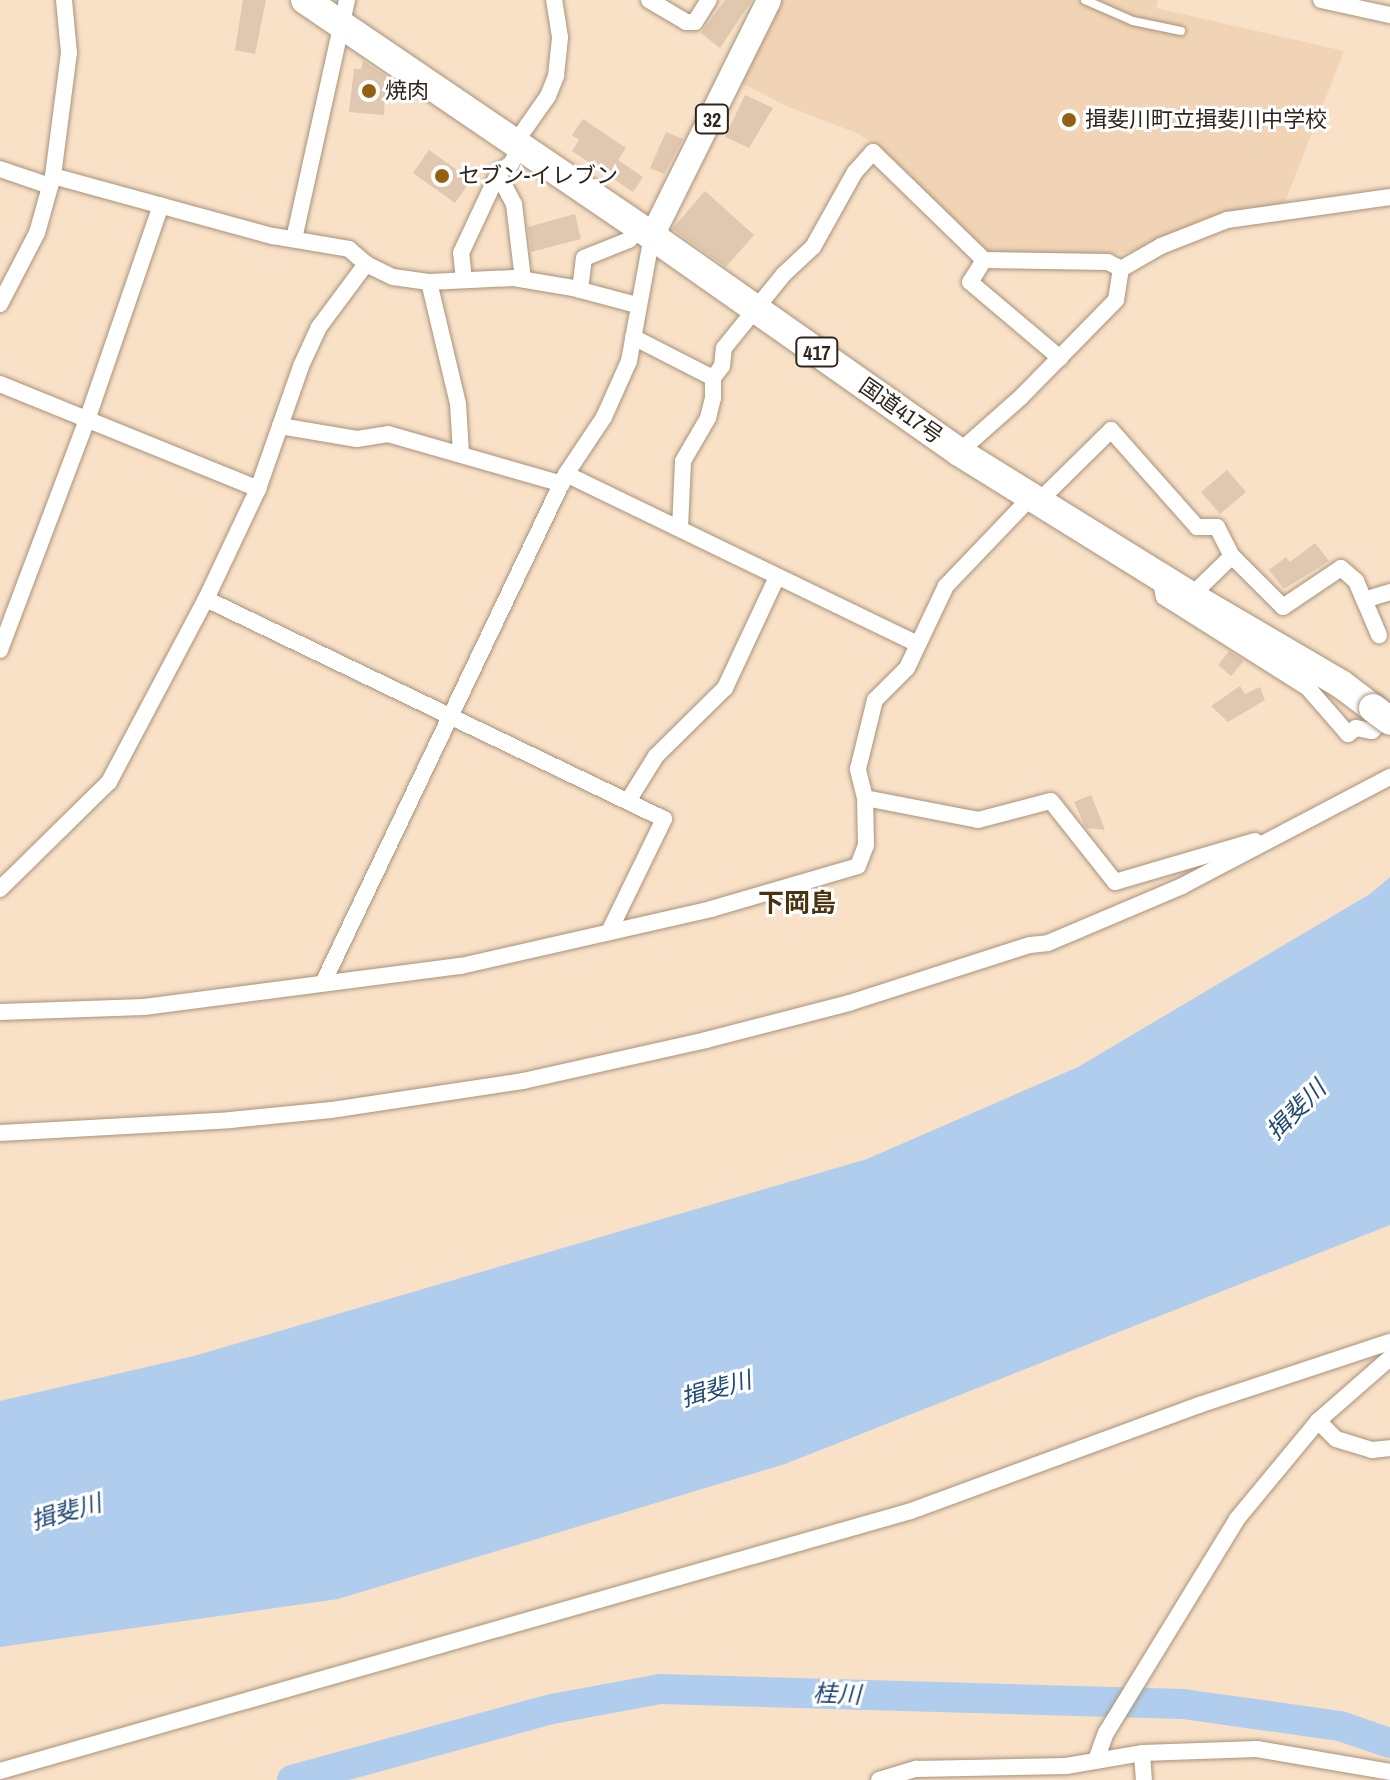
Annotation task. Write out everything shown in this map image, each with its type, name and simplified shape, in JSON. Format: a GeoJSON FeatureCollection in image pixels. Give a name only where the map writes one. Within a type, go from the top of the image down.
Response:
{"type":"FeatureCollection","features":[{"type":"Feature","properties":{"kind":"highway","name":"国道417号"},"geometry":{"type":"LineString","coordinates":[[305,0],[345,14],[517,145],[959,452],[1191,596],[1310,664],[1384,714]]}},
{"type":"Feature","properties":{"kind":"main road","name":"32"},"geometry":{"type":"LineString","coordinates":[[646,232],[767,1]]}},
{"type":"Feature","properties":{"kind":"street"},"geometry":{"type":"LineString","coordinates":[[0,304],[37,233],[52,181],[69,53],[64,0]]}},
{"type":"Feature","properties":{"kind":"street"},"geometry":{"type":"LineString","coordinates":[[464,280],[461,253],[498,174],[511,164],[517,145],[548,96],[556,76],[560,37],[554,0]]}},
{"type":"Feature","properties":{"kind":"street"},"geometry":{"type":"LineString","coordinates":[[649,0],[686,22],[695,22],[709,0]]}},
{"type":"Feature","properties":{"kind":"street"},"geometry":{"type":"LineString","coordinates":[[1325,1],[1390,15]]}},
{"type":"Feature","properties":{"kind":"street"},"geometry":{"type":"LineString","coordinates":[[294,239],[297,214],[345,14]]}},
{"type":"Feature","properties":{"kind":"street"},"geometry":{"type":"LineString","coordinates":[[680,528],[683,461],[708,418],[713,398],[713,378],[722,366],[724,348],[755,309],[813,247],[855,172],[873,152],[984,260],[1108,262],[1121,269]]}},
{"type":"Feature","properties":{"kind":"street"},"geometry":{"type":"LineString","coordinates":[[0,169],[294,239],[349,249],[366,264],[393,277],[429,282],[523,279],[637,305]]}},
{"type":"Feature","properties":{"kind":"street"},"geometry":{"type":"LineString","coordinates":[[498,174],[514,204],[523,279]]}},
{"type":"Feature","properties":{"kind":"street"},"geometry":{"type":"LineString","coordinates":[[1121,269],[1161,246],[1227,220],[1390,197]]}},
{"type":"Feature","properties":{"kind":"street"},"geometry":{"type":"LineString","coordinates":[[0,650],[87,420],[161,205]]}},
{"type":"Feature","properties":{"kind":"street"},"geometry":{"type":"LineString","coordinates":[[580,290],[584,258],[646,232]]}},
{"type":"Feature","properties":{"kind":"street"},"geometry":{"type":"LineString","coordinates":[[323,983],[564,479],[604,417],[629,361],[646,232]]}},
{"type":"Feature","properties":{"kind":"street"},"geometry":{"type":"LineString","coordinates":[[984,260],[970,282],[1060,358]]}},
{"type":"Feature","properties":{"kind":"street"},"geometry":{"type":"LineString","coordinates":[[0,889],[109,782],[206,599],[258,489],[319,327],[366,264]]}},
{"type":"Feature","properties":{"kind":"street"},"geometry":{"type":"LineString","coordinates":[[959,452],[1060,358],[1116,300],[1121,269]]}},
{"type":"Feature","properties":{"kind":"street"},"geometry":{"type":"LineString","coordinates":[[429,282],[458,404],[461,453]]}},
{"type":"Feature","properties":{"kind":"street"},"geometry":{"type":"LineString","coordinates":[[633,337],[713,378]]}},
{"type":"Feature","properties":{"kind":"street"},"geometry":{"type":"LineString","coordinates":[[0,384],[258,489]]}},
{"type":"Feature","properties":{"kind":"street"},"geometry":{"type":"LineString","coordinates":[[280,426],[357,439],[388,434],[564,479],[680,528],[918,644]]}},
{"type":"Feature","properties":{"kind":"street"},"geometry":{"type":"LineString","coordinates":[[0,1012],[144,1007],[461,966],[711,909],[858,866],[866,845],[865,798],[858,769],[875,700],[907,668],[946,586],[1111,430],[1197,527],[1217,527],[1232,556],[1283,607],[1341,568],[1356,581],[1386,643]]}},
{"type":"Feature","properties":{"kind":"street"},"geometry":{"type":"LineString","coordinates":[[1191,596],[1232,556]]}},
{"type":"Feature","properties":{"kind":"street"},"geometry":{"type":"LineString","coordinates":[[628,801],[656,756],[725,688],[777,577]]}},
{"type":"Feature","properties":{"kind":"street"},"geometry":{"type":"LineString","coordinates":[[1160,577],[1164,597],[1308,688],[1348,734],[1356,728],[1372,731],[1384,714]]}},
{"type":"Feature","properties":{"kind":"street"},"geometry":{"type":"LineString","coordinates":[[1364,600],[1390,592]]}},
{"type":"Feature","properties":{"kind":"street"},"geometry":{"type":"LineString","coordinates":[[206,599],[664,819],[609,932]]}},
{"type":"Feature","properties":{"kind":"street"},"geometry":{"type":"LineString","coordinates":[[0,1133],[230,1120],[332,1110],[523,1081],[644,1055],[849,1003],[1030,945],[1048,943],[1182,886],[1390,777]]}},
{"type":"Feature","properties":{"kind":"street"},"geometry":{"type":"LineString","coordinates":[[865,798],[978,820],[1051,801],[1115,882],[1284,833]]}},
{"type":"Feature","properties":{"kind":"street"},"geometry":{"type":"LineString","coordinates":[[0,1771],[911,1511],[1199,1405],[1390,1342]]}},
{"type":"Feature","properties":{"kind":"street"},"geometry":{"type":"LineString","coordinates":[[1096,1760],[1106,1733],[1237,1519],[1318,1421],[1390,1358]]}},
{"type":"Feature","properties":{"kind":"street"},"geometry":{"type":"LineString","coordinates":[[1318,1421],[1336,1439],[1372,1450],[1390,1448]]}},
{"type":"Feature","properties":{"kind":"street"},"geometry":{"type":"LineString","coordinates":[[879,1780],[916,1769],[1066,1766],[1142,1753],[1257,1749],[1390,1772]]}},
{"type":"Feature","properties":{"kind":"street"},"geometry":{"type":"LineString","coordinates":[[1142,1753],[1144,1780]]}},
{"type":"Feature","properties":{"kind":"lane"},"geometry":{"type":"LineString","coordinates":[[1085,0],[1133,21],[1181,31]]}},
{"type":"Feature","properties":{"kind":"shaded area","name":"揖斐川町立揖斐川中学校"},"geometry":{"type":"Polygon","coordinates":[[[777,0],[1158,0],[1156,8],[1344,51],[1285,202],[1226,217],[1143,249],[1089,258],[980,251],[880,148],[857,133],[786,106],[740,82],[777,0]]]}},
{"type":"Feature","properties":{"kind":"water","name":"揖斐川"},"geometry":{"type":"Polygon","coordinates":[[[1390,877],[1390,1225],[785,1464],[338,1599],[0,1647],[0,1401],[194,1356],[867,1159],[1078,1067],[1370,894],[1390,877]]]}},
{"type":"Feature","properties":{"kind":"building"},"geometry":{"type":"Polygon","coordinates":[[[243,0],[266,0],[255,54],[235,50],[243,0]]]}},
{"type":"Feature","properties":{"kind":"building"},"geometry":{"type":"Polygon","coordinates":[[[725,0],[752,0],[720,48],[701,33],[725,0]]]}},
{"type":"Feature","properties":{"kind":"building","name":"焼肉"},"geometry":{"type":"Polygon","coordinates":[[[363,61],[386,76],[384,115],[349,112],[354,69],[361,69],[363,61]]]}},
{"type":"Feature","properties":{"kind":"building"},"geometry":{"type":"Polygon","coordinates":[[[745,95],[773,108],[749,148],[725,137],[745,95]]]}},
{"type":"Feature","properties":{"kind":"building"},"geometry":{"type":"Polygon","coordinates":[[[583,119],[626,148],[618,160],[643,177],[633,192],[572,151],[579,140],[572,135],[583,119]]]}},
{"type":"Feature","properties":{"kind":"building"},"geometry":{"type":"Polygon","coordinates":[[[666,132],[683,139],[664,174],[650,168],[666,132]]]}},
{"type":"Feature","properties":{"kind":"building","name":"セブン-イレブン"},"geometry":{"type":"Polygon","coordinates":[[[429,150],[471,180],[455,203],[413,173],[429,150]]]}},
{"type":"Feature","properties":{"kind":"building"},"geometry":{"type":"Polygon","coordinates":[[[705,191],[754,235],[726,267],[672,229],[705,191]]]}},
{"type":"Feature","properties":{"kind":"building"},"geometry":{"type":"Polygon","coordinates":[[[575,214],[581,239],[531,252],[528,227],[575,214]]]}},
{"type":"Feature","properties":{"kind":"building"},"geometry":{"type":"Polygon","coordinates":[[[1227,470],[1246,492],[1220,514],[1201,492],[1227,470]]]}},
{"type":"Feature","properties":{"kind":"building"},"geometry":{"type":"Polygon","coordinates":[[[1315,543],[1329,561],[1284,589],[1269,570],[1286,557],[1290,562],[1315,543]]]}},
{"type":"Feature","properties":{"kind":"building"},"geometry":{"type":"Polygon","coordinates":[[[1229,651],[1244,661],[1231,676],[1218,665],[1229,651]]]}},
{"type":"Feature","properties":{"kind":"building"},"geometry":{"type":"Polygon","coordinates":[[[1240,686],[1245,694],[1260,687],[1265,700],[1228,722],[1211,706],[1240,686]]]}},
{"type":"Feature","properties":{"kind":"building"},"geometry":{"type":"Polygon","coordinates":[[[1091,795],[1105,830],[1086,828],[1074,802],[1091,795]]]}},
{"type":"Feature","properties":{"kind":"waterway","name":"桂川"},"geometry":{"type":"LineString","coordinates":[[292,1780],[552,1709],[660,1689],[1183,1704],[1340,1726],[1390,1743]]}},
{"type":"Feature","properties":{"kind":"place","name":"焼肉"},"geometry":{"type":"Point","coordinates":[369,91]}},
{"type":"Feature","properties":{"kind":"place","name":"揖斐川町立揖斐川中学校"},"geometry":{"type":"Point","coordinates":[1069,120]}},
{"type":"Feature","properties":{"kind":"place","name":"セブン-イレブン"},"geometry":{"type":"Point","coordinates":[442,176]}},
{"type":"Feature","properties":{"kind":"district","name":"下岡島"},"geometry":{"type":"Point","coordinates":[797,903]}}]}
